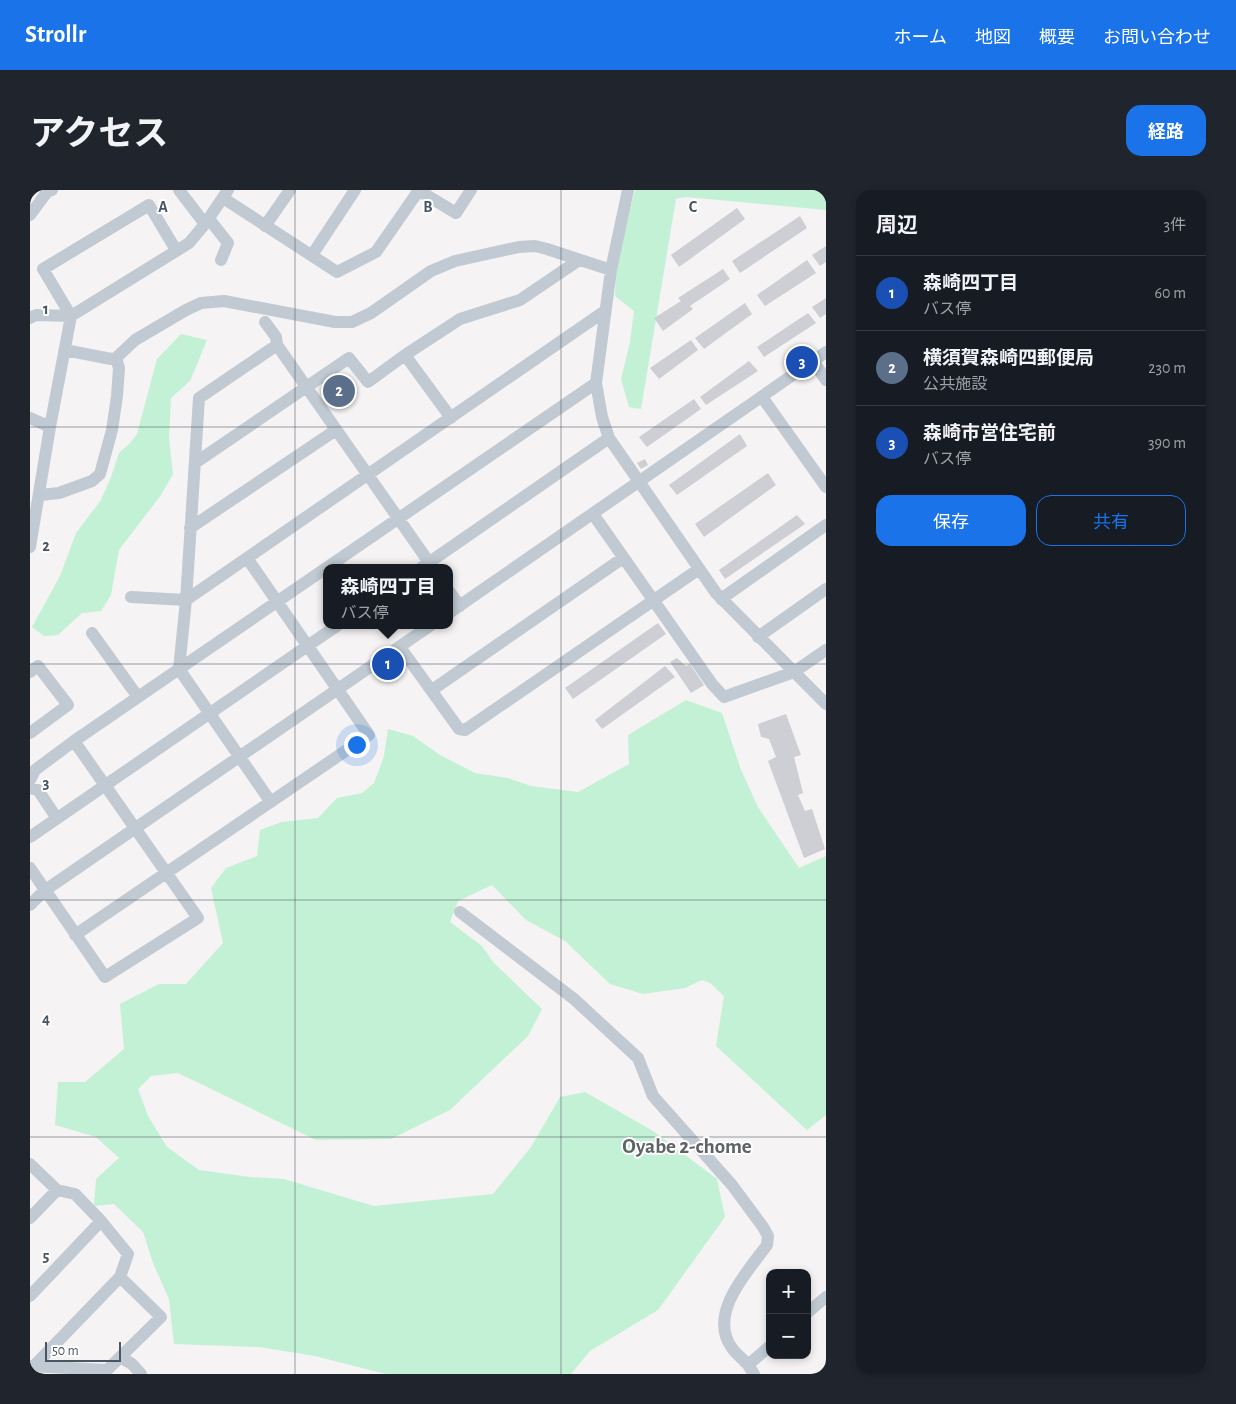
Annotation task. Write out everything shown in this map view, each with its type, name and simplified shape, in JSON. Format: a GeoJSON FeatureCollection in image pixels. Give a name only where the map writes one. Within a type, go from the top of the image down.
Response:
{"type":"FeatureCollection","features":[{"type":"Feature","properties":{"kind":"street"},"geometry":{"type":"LineString","coordinates":[[30,215],[47,192],[52,190]]}},
{"type":"Feature","properties":{"kind":"street"},"geometry":{"type":"LineString","coordinates":[[179,190],[228,243],[221,260]]}},
{"type":"Feature","properties":{"kind":"street"},"geometry":{"type":"LineString","coordinates":[[265,226],[290,190]]}},
{"type":"Feature","properties":{"kind":"street"},"geometry":{"type":"LineString","coordinates":[[312,255],[355,190]]}},
{"type":"Feature","properties":{"kind":"street"},"geometry":{"type":"LineString","coordinates":[[32,312],[71,316],[189,243],[207,222],[226,194],[265,226],[337,272],[376,252],[419,190],[456,213],[471,190]]}},
{"type":"Feature","properties":{"kind":"street"},"geometry":{"type":"LineString","coordinates":[[628,190],[611,270],[596,383],[602,417],[609,438],[721,599],[826,704]]}},
{"type":"Feature","properties":{"kind":"street"},"geometry":{"type":"LineString","coordinates":[[30,547],[71,316],[43,269],[149,205],[176,250]]}},
{"type":"Feature","properties":{"kind":"street"},"geometry":{"type":"LineString","coordinates":[[64,350],[111,359],[116,358],[135,340],[201,303],[224,301],[335,322],[352,322],[402,293],[431,271],[455,261],[519,247],[536,246],[611,270]]}},
{"type":"Feature","properties":{"kind":"street"},"geometry":{"type":"LineString","coordinates":[[195,464],[349,358],[368,382],[460,319],[520,300],[579,260]]}},
{"type":"Feature","properties":{"kind":"street"},"geometry":{"type":"LineString","coordinates":[[131,597],[186,600],[606,311]]}},
{"type":"Feature","properties":{"kind":"street"},"geometry":{"type":"LineString","coordinates":[[265,322],[276,337],[277,344],[307,388],[399,518],[427,564]]}},
{"type":"Feature","properties":{"kind":"street"},"geometry":{"type":"LineString","coordinates":[[270,801],[180,669],[199,398],[277,344]]}},
{"type":"Feature","properties":{"kind":"street"},"geometry":{"type":"LineString","coordinates":[[454,609],[826,352]]}},
{"type":"Feature","properties":{"kind":"street"},"geometry":{"type":"LineString","coordinates":[[405,355],[451,418]]}},
{"type":"Feature","properties":{"kind":"street"},"geometry":{"type":"LineString","coordinates":[[40,495],[58,493],[92,481],[100,474],[112,430],[117,396],[119,368],[116,358]]}},
{"type":"Feature","properties":{"kind":"street"},"geometry":{"type":"LineString","coordinates":[[813,361],[826,380]]}},
{"type":"Feature","properties":{"kind":"street"},"geometry":{"type":"LineString","coordinates":[[332,564],[596,383]]}},
{"type":"Feature","properties":{"kind":"street"},"geometry":{"type":"LineString","coordinates":[[762,397],[826,487]]}},
{"type":"Feature","properties":{"kind":"street"},"geometry":{"type":"LineString","coordinates":[[30,418],[50,427]]}},
{"type":"Feature","properties":{"kind":"street"},"geometry":{"type":"LineString","coordinates":[[190,528],[336,430]]}},
{"type":"Feature","properties":{"kind":"street"},"geometry":{"type":"LineString","coordinates":[[431,564],[609,438]]}},
{"type":"Feature","properties":{"kind":"street"},"geometry":{"type":"LineString","coordinates":[[593,514],[712,684],[724,697],[794,672],[826,650]]}},
{"type":"Feature","properties":{"kind":"street"},"geometry":{"type":"LineString","coordinates":[[721,599],[826,526]]}},
{"type":"Feature","properties":{"kind":"street"},"geometry":{"type":"LineString","coordinates":[[75,935],[369,734],[246,558]]}},
{"type":"Feature","properties":{"kind":"street"},"geometry":{"type":"LineString","coordinates":[[432,690],[623,558]]}},
{"type":"Feature","properties":{"kind":"street"},"geometry":{"type":"LineString","coordinates":[[400,647],[459,729],[465,730],[699,569]]}},
{"type":"Feature","properties":{"kind":"street"},"geometry":{"type":"LineString","coordinates":[[30,779],[35,770],[74,740],[323,570]]}},
{"type":"Feature","properties":{"kind":"street"},"geometry":{"type":"LineString","coordinates":[[758,637],[826,589]]}},
{"type":"Feature","properties":{"kind":"street"},"geometry":{"type":"LineString","coordinates":[[30,837],[332,629]]}},
{"type":"Feature","properties":{"kind":"street"},"geometry":{"type":"LineString","coordinates":[[30,905],[44,891],[425,629]]}},
{"type":"Feature","properties":{"kind":"street"},"geometry":{"type":"LineString","coordinates":[[92,633],[138,697]]}},
{"type":"Feature","properties":{"kind":"street"},"geometry":{"type":"LineString","coordinates":[[30,672],[38,666],[68,705],[30,734]]}},
{"type":"Feature","properties":{"kind":"street"},"geometry":{"type":"LineString","coordinates":[[30,868],[44,891],[105,977],[198,918],[74,740]]}},
{"type":"Feature","properties":{"kind":"street"},"geometry":{"type":"LineString","coordinates":[[30,788],[38,790],[54,814],[55,820]]}},
{"type":"Feature","properties":{"kind":"street"},"geometry":{"type":"LineString","coordinates":[[460,912],[574,999],[638,1058],[653,1096],[732,1185],[763,1227],[768,1236],[767,1244],[730,1298],[725,1308],[724,1320],[725,1333],[731,1347],[751,1369],[766,1351]]}},
{"type":"Feature","properties":{"kind":"street"},"geometry":{"type":"LineString","coordinates":[[30,1164],[57,1190],[75,1194],[101,1221],[128,1254],[120,1277],[31,1366]]}},
{"type":"Feature","properties":{"kind":"street"},"geometry":{"type":"LineString","coordinates":[[30,1218],[57,1190]]}},
{"type":"Feature","properties":{"kind":"street"},"geometry":{"type":"LineString","coordinates":[[30,1296],[101,1221]]}},
{"type":"Feature","properties":{"kind":"street"},"geometry":{"type":"LineString","coordinates":[[31,1366],[107,1370],[161,1317],[120,1277]]}},
{"type":"Feature","properties":{"kind":"street"},"geometry":{"type":"LineString","coordinates":[[811,1310],[826,1297]]}},
{"type":"Feature","properties":{"kind":"street"},"geometry":{"type":"LineString","coordinates":[[120,1357],[132,1364],[141,1374]]}},
{"type":"Feature","properties":{"kind":"green space"},"geometry":{"type":"Polygon","coordinates":[[[635,190],[826,190],[826,210],[686,197],[676,199],[641,409],[629,407],[621,379],[630,342],[634,311],[615,296],[616,265],[635,190]]]}},
{"type":"Feature","properties":{"kind":"green space"},"geometry":{"type":"Polygon","coordinates":[[[181,334],[207,340],[190,381],[171,398],[169,438],[173,474],[161,495],[119,550],[111,595],[101,611],[82,613],[58,635],[44,636],[32,627],[60,576],[76,533],[101,500],[119,453],[137,434],[157,359],[181,334]]]}},
{"type":"Feature","properties":{"kind":"green space"},"geometry":{"type":"Polygon","coordinates":[[[686,700],[722,713],[741,770],[758,807],[799,868],[826,856],[826,1115],[807,1130],[716,1046],[724,996],[710,983],[702,980],[685,988],[643,994],[610,984],[565,941],[526,920],[492,885],[458,901],[450,922],[482,946],[494,963],[542,1009],[528,1036],[450,1110],[391,1139],[316,1140],[178,1073],[151,1076],[138,1089],[148,1116],[167,1147],[199,1170],[250,1177],[284,1179],[374,1206],[493,1194],[531,1147],[560,1097],[585,1092],[653,1131],[717,1179],[725,1217],[658,1310],[590,1351],[571,1374],[386,1374],[315,1356],[259,1347],[174,1344],[169,1299],[153,1263],[143,1232],[114,1204],[94,1206],[96,1179],[119,1158],[96,1137],[55,1125],[58,1082],[85,1082],[124,1049],[120,1004],[159,984],[186,984],[223,943],[211,888],[226,868],[257,856],[260,830],[282,822],[318,818],[337,798],[362,793],[374,783],[384,756],[388,729],[413,736],[440,755],[475,773],[508,778],[531,786],[578,792],[629,764],[628,735],[686,700]]]}},
{"type":"Feature","properties":{"kind":"building"},"geometry":{"type":"Polygon","coordinates":[[[737,208],[745,219],[679,267],[671,255],[737,208]]]}},
{"type":"Feature","properties":{"kind":"building"},"geometry":{"type":"Polygon","coordinates":[[[800,216],[807,228],[740,273],[732,261],[800,216]]]}},
{"type":"Feature","properties":{"kind":"building"},"geometry":{"type":"Polygon","coordinates":[[[826,246],[826,262],[820,266],[812,255],[826,246]]]}},
{"type":"Feature","properties":{"kind":"building"},"geometry":{"type":"Polygon","coordinates":[[[807,260],[816,273],[765,306],[757,295],[807,260]]]}},
{"type":"Feature","properties":{"kind":"building"},"geometry":{"type":"Polygon","coordinates":[[[723,269],[730,279],[690,306],[693,309],[663,331],[654,318],[681,301],[678,298],[723,269]]]}},
{"type":"Feature","properties":{"kind":"building"},"geometry":{"type":"Polygon","coordinates":[[[826,298],[826,314],[820,318],[812,307],[826,298]]]}},
{"type":"Feature","properties":{"kind":"building"},"geometry":{"type":"Polygon","coordinates":[[[745,303],[752,314],[704,349],[695,338],[745,303]]]}},
{"type":"Feature","properties":{"kind":"building"},"geometry":{"type":"Polygon","coordinates":[[[808,313],[816,323],[764,357],[757,347],[808,313]]]}},
{"type":"Feature","properties":{"kind":"building"},"geometry":{"type":"Polygon","coordinates":[[[691,340],[698,350],[659,379],[650,368],[691,340]]]}},
{"type":"Feature","properties":{"kind":"building"},"geometry":{"type":"Polygon","coordinates":[[[749,361],[758,371],[706,405],[700,397],[749,361]]]}},
{"type":"Feature","properties":{"kind":"building"},"geometry":{"type":"Polygon","coordinates":[[[694,399],[701,409],[647,447],[639,437],[694,399]]]}},
{"type":"Feature","properties":{"kind":"building"},"geometry":{"type":"Polygon","coordinates":[[[740,434],[747,446],[677,495],[669,485],[740,434]]]}},
{"type":"Feature","properties":{"kind":"building"},"geometry":{"type":"Polygon","coordinates":[[[645,459],[648,465],[641,469],[637,463],[645,459]]]}},
{"type":"Feature","properties":{"kind":"building"},"geometry":{"type":"Polygon","coordinates":[[[768,473],[776,485],[704,537],[695,524],[768,473]]]}},
{"type":"Feature","properties":{"kind":"building"},"geometry":{"type":"Polygon","coordinates":[[[797,515],[805,524],[725,579],[719,570],[797,515]]]}},
{"type":"Feature","properties":{"kind":"building"},"geometry":{"type":"Polygon","coordinates":[[[658,623],[666,634],[573,699],[565,688],[658,623]]]}},
{"type":"Feature","properties":{"kind":"building"},"geometry":{"type":"Polygon","coordinates":[[[677,658],[686,666],[690,664],[704,685],[691,693],[670,662],[677,658]]]}},
{"type":"Feature","properties":{"kind":"building"},"geometry":{"type":"Polygon","coordinates":[[[665,666],[675,677],[602,729],[595,720],[665,666]]]}},
{"type":"Feature","properties":{"kind":"building"},"geometry":{"type":"Polygon","coordinates":[[[786,714],[801,755],[794,757],[803,793],[798,795],[805,811],[812,809],[825,849],[804,858],[768,761],[776,757],[769,739],[761,737],[758,724],[786,714]]]}},
{"type":"Feature","properties":{"kind":"place","name":"森崎市営住宅前"},"geometry":{"type":"Point","coordinates":[802,362]}},
{"type":"Feature","properties":{"kind":"place","name":"横須賀森崎四郵便局"},"geometry":{"type":"Point","coordinates":[339,391]}},
{"type":"Feature","properties":{"kind":"place","name":"森崎四丁目"},"geometry":{"type":"Point","coordinates":[388,664]}},
{"type":"Feature","properties":{"kind":"district","name":"Oyabe 2-chome"},"geometry":{"type":"Point","coordinates":[687,1146]}}]}
